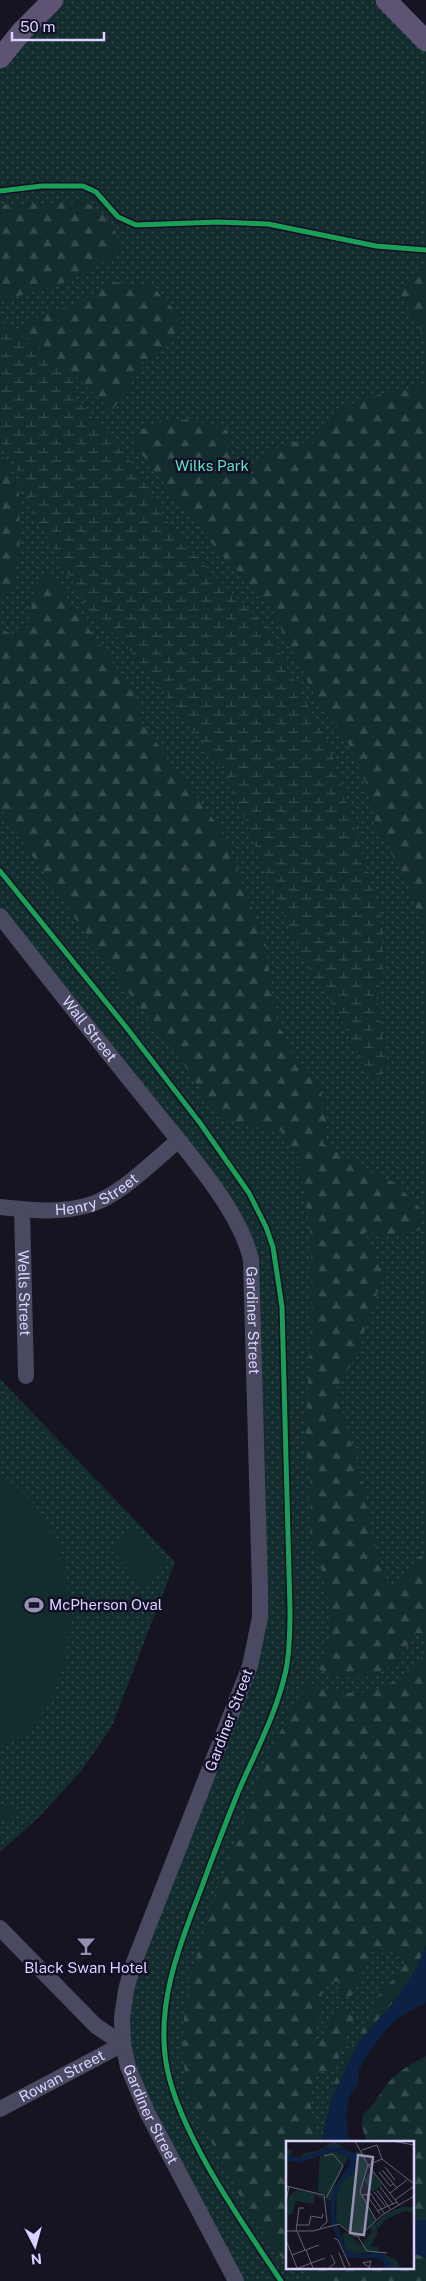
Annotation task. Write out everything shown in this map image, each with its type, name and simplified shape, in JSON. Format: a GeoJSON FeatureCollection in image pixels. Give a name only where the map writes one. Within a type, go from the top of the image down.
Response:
{"type":"FeatureCollection","features":[{"type":"Feature","properties":{"kind":"main road"},"geometry":{"type":"LineString","coordinates":[[0,58],[22,31],[53,0]]}},
{"type":"Feature","properties":{"kind":"main road"},"geometry":{"type":"LineString","coordinates":[[386,0],[426,42]]}},
{"type":"Feature","properties":{"kind":"street","name":"Wall Street"},"geometry":{"type":"LineString","coordinates":[[0,916],[178,1141]]}},
{"type":"Feature","properties":{"kind":"street","name":"Henry Street"},"geometry":{"type":"LineString","coordinates":[[0,1207],[22,1209],[75,1208],[105,1198],[178,1141]]}},
{"type":"Feature","properties":{"kind":"street","name":"Gardiner Street"},"geometry":{"type":"LineString","coordinates":[[178,1141],[239,1224],[247,1241],[251,1260],[260,1617],[250,1666],[134,1965],[126,1990],[122,2018],[123,2044],[131,2074],[147,2112],[236,2281]]}},
{"type":"Feature","properties":{"kind":"street","name":"Wells Street"},"geometry":{"type":"LineString","coordinates":[[22,1209],[26,1376]]}},
{"type":"Feature","properties":{"kind":"street"},"geometry":{"type":"LineString","coordinates":[[0,1928],[96,2026],[123,2044]]}},
{"type":"Feature","properties":{"kind":"street","name":"Rowan Street"},"geometry":{"type":"LineString","coordinates":[[0,2109],[123,2044]]}},
{"type":"Feature","properties":{"kind":"green space","name":"Wilks Park"},"geometry":{"type":"Polygon","coordinates":[[[53,0],[386,0],[426,41],[426,1945],[399,1995],[359,2042],[332,2098],[321,2141],[286,2141],[286,2268],[414,2268],[414,2252],[426,2259],[426,2281],[236,2281],[147,2112],[122,2018],[257,1641],[247,1241],[0,916],[0,58],[53,0]]]}},
{"type":"Feature","properties":{"kind":"green space"},"geometry":{"type":"Polygon","coordinates":[[[85,202],[98,210],[109,221],[116,233],[121,248],[108,259],[80,276],[0,301],[0,205],[85,202]]]}},
{"type":"Feature","properties":{"kind":"green space"},"geometry":{"type":"Polygon","coordinates":[[[422,266],[426,266],[426,336],[422,333],[398,290],[422,266]]]}},
{"type":"Feature","properties":{"kind":"green space"},"geometry":{"type":"Polygon","coordinates":[[[115,282],[152,286],[179,315],[177,339],[143,362],[124,395],[111,411],[73,373],[18,333],[41,315],[73,305],[115,282]]]}},
{"type":"Feature","properties":{"kind":"green space"},"geometry":{"type":"Polygon","coordinates":[[[0,321],[33,342],[73,373],[76,399],[135,467],[172,529],[199,560],[270,630],[282,658],[329,743],[381,914],[384,967],[377,998],[387,1068],[375,1081],[361,1061],[335,1007],[310,971],[271,887],[227,774],[127,646],[88,610],[34,513],[10,451],[0,442],[0,321]]]}},
{"type":"Feature","properties":{"kind":"green space"},"geometry":{"type":"Polygon","coordinates":[[[426,383],[426,933],[403,874],[377,828],[366,784],[347,740],[327,716],[314,694],[268,603],[225,559],[134,444],[138,431],[163,420],[180,419],[212,425],[228,431],[228,452],[235,470],[254,474],[258,459],[264,452],[298,441],[311,445],[327,421],[359,399],[419,387],[426,383]]]}},
{"type":"Feature","properties":{"kind":"green space"},"geometry":{"type":"Polygon","coordinates":[[[0,451],[19,488],[20,540],[14,588],[0,603],[0,451]]]}},
{"type":"Feature","properties":{"kind":"green space"},"geometry":{"type":"Polygon","coordinates":[[[45,574],[60,588],[137,698],[139,719],[224,834],[266,946],[275,1019],[296,1059],[318,1080],[327,1119],[322,1143],[371,1172],[395,1183],[420,1208],[420,1230],[395,1235],[365,1232],[384,1273],[355,1358],[336,1389],[363,1487],[370,1529],[389,1588],[404,1580],[417,1558],[426,1553],[426,1633],[416,1633],[389,1667],[372,1675],[354,1678],[344,1677],[318,1669],[328,1645],[331,1614],[321,1569],[310,1537],[311,1487],[305,1447],[312,1303],[311,1238],[298,1156],[280,1130],[255,1127],[218,1117],[187,1069],[103,959],[0,809],[0,629],[15,635],[28,628],[35,585],[45,574]]]}},
{"type":"Feature","properties":{"kind":"green space","name":"McPherson Oval"},"geometry":{"type":"Polygon","coordinates":[[[0,1379],[175,1562],[112,1726],[82,1770],[40,1816],[0,1852],[0,1379]]]}},
{"type":"Feature","properties":{"kind":"green space","name":"McPherson Oval"},"geometry":{"type":"Polygon","coordinates":[[[0,1473],[28,1498],[41,1513],[51,1529],[60,1550],[66,1574],[69,1600],[69,1627],[59,1679],[49,1702],[32,1725],[19,1737],[0,1749],[0,1473]]]}},
{"type":"Feature","properties":{"kind":"green space"},"geometry":{"type":"Polygon","coordinates":[[[133,1529],[164,1563],[142,1584],[110,1549],[133,1529]]]}},
{"type":"Feature","properties":{"kind":"green space"},"geometry":{"type":"Polygon","coordinates":[[[426,1653],[426,1945],[417,1968],[399,1995],[359,2042],[332,2098],[329,2094],[349,2051],[371,2016],[379,1994],[398,1974],[407,1960],[402,1954],[369,1952],[357,1986],[351,1996],[339,1997],[339,1982],[330,1981],[322,1985],[321,2015],[312,2040],[316,2046],[335,2015],[347,2009],[355,2016],[335,2068],[316,2074],[313,2083],[311,2108],[320,2141],[286,2141],[286,2264],[250,2215],[188,2094],[182,2049],[185,2007],[194,1964],[212,1903],[273,1745],[306,1685],[338,1692],[361,1693],[383,1687],[409,1669],[426,1653]]]}},
{"type":"Feature","properties":{"kind":"green space"},"geometry":{"type":"Polygon","coordinates":[[[2,1805],[17,1806],[16,1820],[1,1820],[2,1805]]]}},
{"type":"Feature","properties":{"kind":"green space"},"geometry":{"type":"Polygon","coordinates":[[[426,2056],[426,2220],[414,2220],[414,2141],[367,2141],[362,2127],[363,2114],[391,2079],[426,2056]]]}},
{"type":"Feature","properties":{"kind":"green space"},"geometry":{"type":"Polygon","coordinates":[[[414,2252],[426,2259],[426,2281],[315,2281],[300,2268],[414,2268],[414,2252]]]}},
{"type":"Feature","properties":{"kind":"water"},"geometry":{"type":"Polygon","coordinates":[[[426,1945],[426,2002],[402,2016],[386,2030],[358,2072],[359,2080],[349,2098],[347,2109],[347,2126],[351,2141],[321,2141],[332,2098],[359,2042],[399,1995],[417,1968],[426,1945]]]}},
{"type":"Feature","properties":{"kind":"water"},"geometry":{"type":"Polygon","coordinates":[[[414,2220],[426,2220],[426,2259],[414,2252],[414,2220]]]}},
{"type":"Feature","properties":{"kind":"cycle path"},"geometry":{"type":"LineString","coordinates":[[0,191],[42,186],[83,186],[96,192],[118,217],[136,225],[218,222],[268,224],[376,246],[426,250]]}},
{"type":"Feature","properties":{"kind":"cycle path"},"geometry":{"type":"LineString","coordinates":[[0,871],[126,1027],[200,1123],[249,1193],[266,1227],[273,1247],[282,1307],[290,1610],[290,1640],[287,1662],[282,1686],[272,1716],[229,1814],[177,1954],[167,1999],[164,2045],[167,2068],[174,2094],[185,2122],[215,2178],[281,2281]]}},
{"type":"Feature","properties":{"kind":"place","name":"McPherson Oval"},"geometry":{"type":"Point","coordinates":[34,1605]}},
{"type":"Feature","properties":{"kind":"place","name":"Black Swan Hotel"},"geometry":{"type":"Point","coordinates":[86,1946]}}]}
